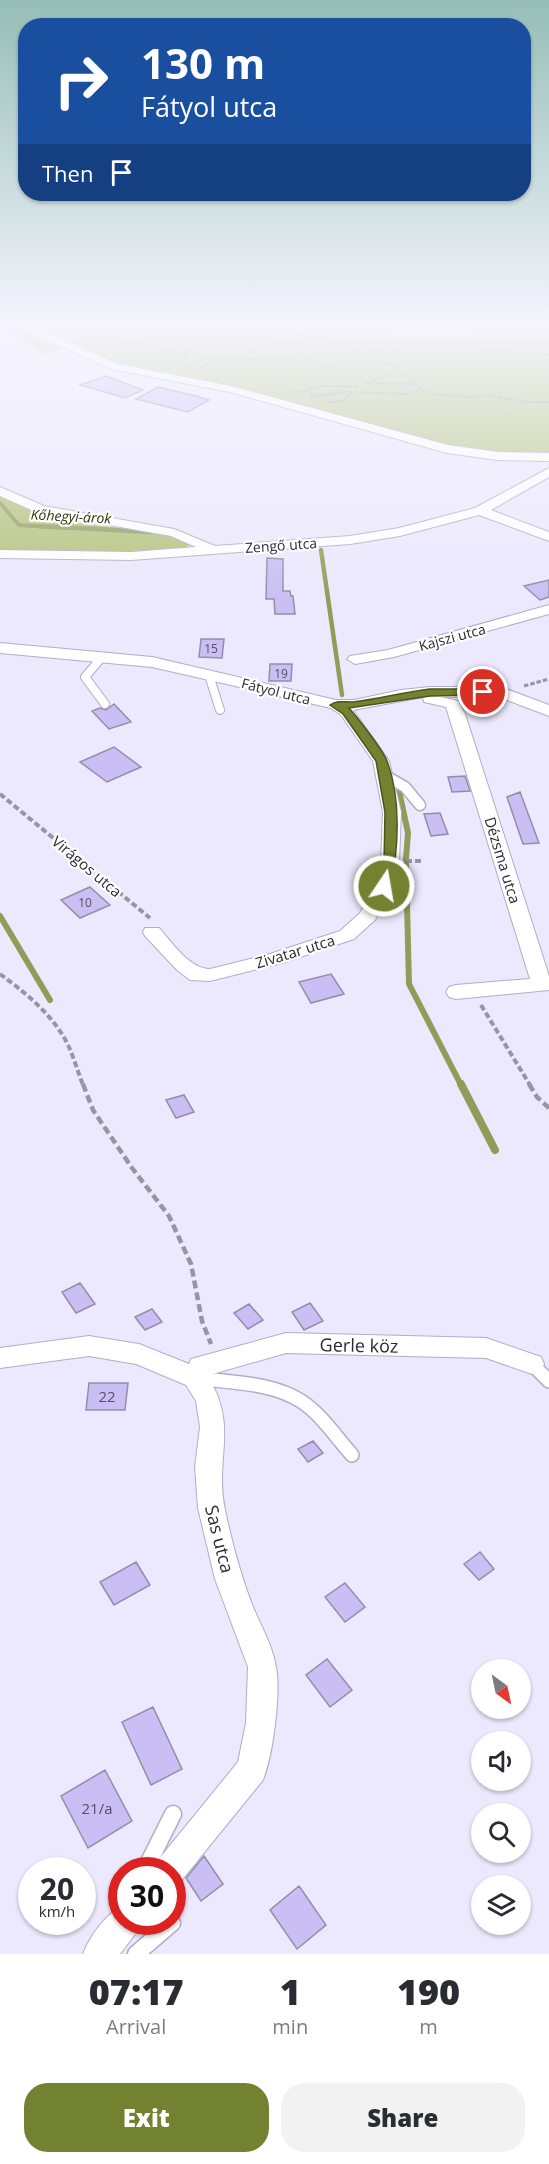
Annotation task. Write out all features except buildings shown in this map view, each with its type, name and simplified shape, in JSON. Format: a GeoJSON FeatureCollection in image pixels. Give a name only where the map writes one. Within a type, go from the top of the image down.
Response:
{"type":"FeatureCollection","features":[{"type":"Feature","properties":{"kind":"street"},"geometry":{"type":"LineString","coordinates":[[341,419],[447,449],[498,456],[549,457]]}},
{"type":"Feature","properties":{"kind":"street","name":"Zengő utca"},"geometry":{"type":"LineString","coordinates":[[0,554],[131,556],[350,540],[400,532],[480,511],[549,472]]}},
{"type":"Feature","properties":{"kind":"street"},"geometry":{"type":"LineString","coordinates":[[0,491],[41,509],[174,533],[212,549]]}},
{"type":"Feature","properties":{"kind":"street"},"geometry":{"type":"LineString","coordinates":[[480,511],[549,537]]}},
{"type":"Feature","properties":{"kind":"street","name":"Kajszi utca"},"geometry":{"type":"LineString","coordinates":[[355,659],[389,654],[549,609]]}},
{"type":"Feature","properties":{"kind":"street","name":"Fátyol utca"},"geometry":{"type":"LineString","coordinates":[[0,648],[152,662],[336,705],[354,705],[401,695],[430,692],[501,692],[549,711]]}},
{"type":"Feature","properties":{"kind":"street","name":"Dézsma utca"},"geometry":{"type":"LineString","coordinates":[[401,695],[452,704],[457,714],[542,985],[456,992]]}},
{"type":"Feature","properties":{"kind":"street","name":"Zivatar utca"},"geometry":{"type":"LineString","coordinates":[[157,938],[184,966],[197,975],[210,975],[293,954],[347,934],[368,916],[384,886],[390,862],[392,812],[381,761],[346,712],[336,705]]}},
{"type":"Feature","properties":{"kind":"street","name":"Gerle köz"},"geometry":{"type":"LineString","coordinates":[[195,1378],[200,1366],[286,1343],[486,1348],[541,1372]]}},
{"type":"Feature","properties":{"kind":"street"},"geometry":{"type":"LineString","coordinates":[[0,1358],[88,1346],[139,1354],[195,1378]]}},
{"type":"Feature","properties":{"kind":"street","name":"Sas utca"},"geometry":{"type":"LineString","coordinates":[[181,1857],[252,1769],[261,1723],[262,1667],[217,1537],[211,1508],[208,1467],[213,1428],[208,1399],[195,1378]]}},
{"type":"Feature","properties":{"kind":"lane"},"geometry":{"type":"LineString","coordinates":[[102,657],[85,677],[105,704]]}},
{"type":"Feature","properties":{"kind":"lane"},"geometry":{"type":"LineString","coordinates":[[209,675],[220,710]]}},
{"type":"Feature","properties":{"kind":"lane"},"geometry":{"type":"LineString","coordinates":[[384,775],[405,787],[420,805]]}},
{"type":"Feature","properties":{"kind":"lane"},"geometry":{"type":"LineString","coordinates":[[195,1378],[270,1388],[300,1407],[311,1409],[352,1455]]}},
{"type":"Feature","properties":{"kind":"lane"},"geometry":{"type":"LineString","coordinates":[[152,1857],[173,1814]]}},
{"type":"Feature","properties":{"kind":"path","name":"Virágos utca"},"geometry":{"type":"LineString","coordinates":[[0,794],[164,930],[157,938]]}},
{"type":"Feature","properties":{"kind":"path"},"geometry":{"type":"LineString","coordinates":[[0,974],[23,991],[48,1014],[57,1026],[68,1045],[93,1110],[113,1142],[169,1216],[191,1264],[202,1321],[218,1362]]}},
{"type":"Feature","properties":{"kind":"path"},"geometry":{"type":"LineString","coordinates":[[477,990],[477,997],[487,1015],[537,1097],[549,1108]]}},
{"type":"Feature","properties":{"kind":"green space"},"geometry":{"type":"Polygon","coordinates":[[[345,419],[549,419],[549,457],[466,452],[345,419]]]}},
{"type":"Feature","properties":{"kind":"green space"},"geometry":{"type":"Polygon","coordinates":[[[0,496],[39,514],[62,521],[172,534],[186,540],[190,545],[129,552],[61,550],[60,554],[0,551],[0,496]]]}},
{"type":"Feature","properties":{"kind":"waterway","name":"Kőhegyi-árok"},"geometry":{"type":"LineString","coordinates":[[0,503],[19,525],[66,528]]}},
{"type":"Feature","properties":{"kind":"waterway","name":"Kőhegyi-árok"},"geometry":{"type":"LineString","coordinates":[[38,526],[151,532]]}},
{"type":"Feature","properties":{"kind":"waterway"},"geometry":{"type":"LineString","coordinates":[[321,550],[342,695]]}},
{"type":"Feature","properties":{"kind":"waterway"},"geometry":{"type":"LineString","coordinates":[[399,791],[408,833],[406,859]]}},
{"type":"Feature","properties":{"kind":"waterway"},"geometry":{"type":"LineString","coordinates":[[406,864],[409,984],[461,1085]]}},
{"type":"Feature","properties":{"kind":"waterway"},"geometry":{"type":"LineString","coordinates":[[0,916],[50,1000]]}},
{"type":"Feature","properties":{"kind":"waterway"},"geometry":{"type":"LineString","coordinates":[[461,1084],[495,1150]]}},
{"type":"Feature","properties":{"kind":"route"},"geometry":{"type":"LineString","coordinates":[[384,886],[390,862],[392,812],[381,761],[346,712],[336,705],[354,705],[401,695],[430,692],[483,692]]}}]}
